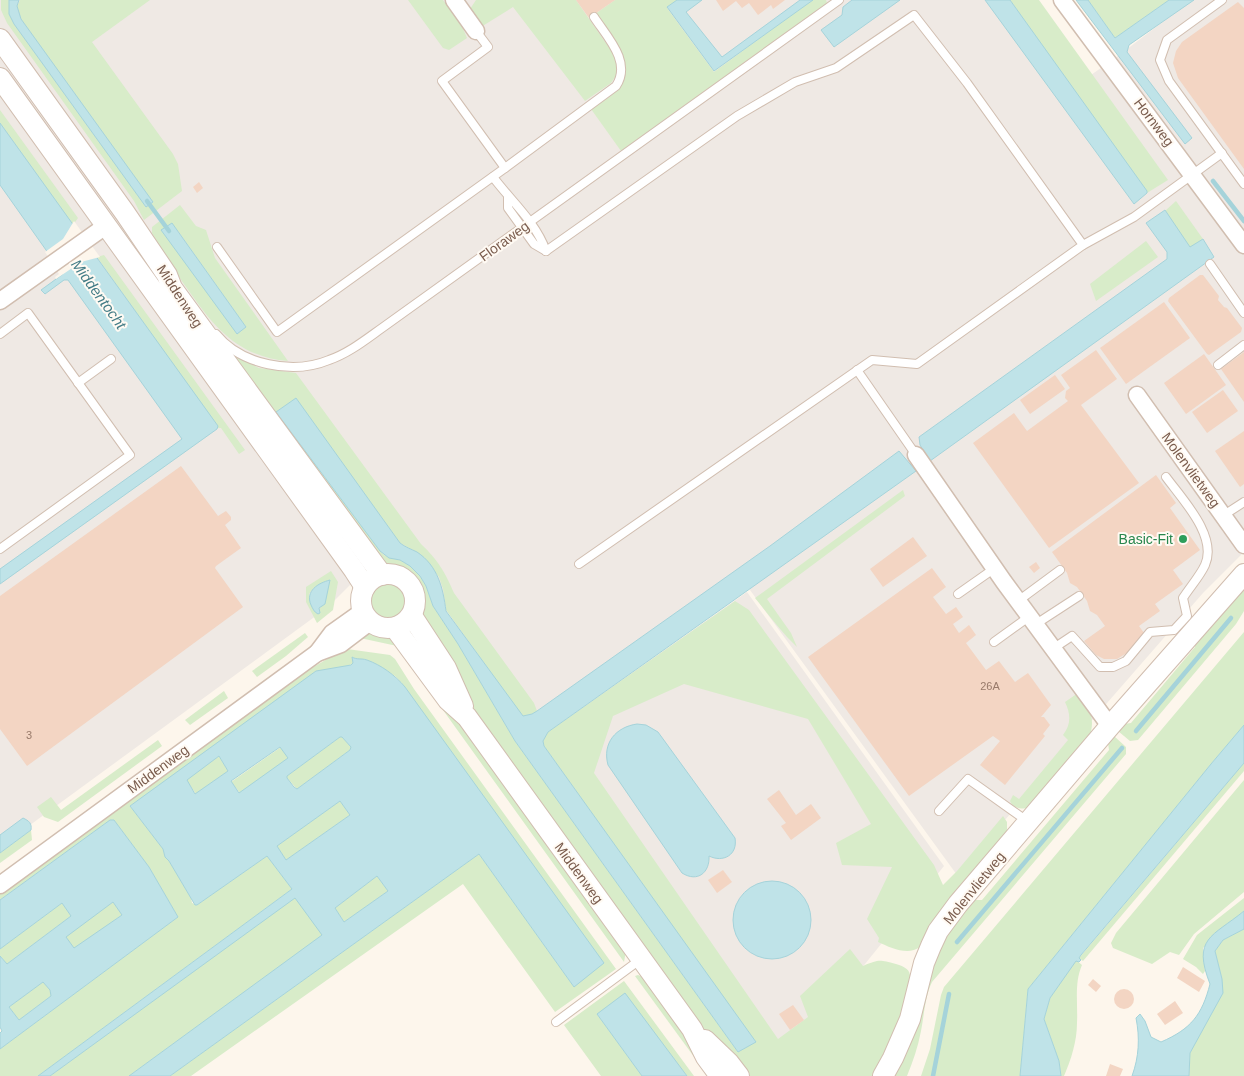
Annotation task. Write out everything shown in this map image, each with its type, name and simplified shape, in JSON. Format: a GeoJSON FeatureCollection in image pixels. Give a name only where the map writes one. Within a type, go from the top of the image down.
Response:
{"type":"FeatureCollection","features":[{"type":"Feature","properties":{"kind":"street"},"geometry":{"type":"LineString","coordinates":[[454,0],[476,31]]}},
{"type":"Feature","properties":{"kind":"street","name":"Hornweg"},"geometry":{"type":"LineString","coordinates":[[1062,0],[1244,245]]}},
{"type":"Feature","properties":{"kind":"street","name":"Middenweg"},"geometry":{"type":"LineString","coordinates":[[0,39],[125,212],[167,275],[172,288],[382,575]]}},
{"type":"Feature","properties":{"kind":"street","name":"Middenweg"},"geometry":{"type":"LineString","coordinates":[[0,78],[365,587]]}},
{"type":"Feature","properties":{"kind":"street"},"geometry":{"type":"LineString","coordinates":[[0,301],[107,225]]}},
{"type":"Feature","properties":{"kind":"street","name":"Molenvlietweg"},"geometry":{"type":"LineString","coordinates":[[1137,395],[1244,545]]}},
{"type":"Feature","properties":{"kind":"street"},"geometry":{"type":"LineString","coordinates":[[916,454],[1018,601],[1110,726]]}},
{"type":"Feature","properties":{"kind":"street","name":"Molenvlietweg"},"geometry":{"type":"LineString","coordinates":[[882,1076],[893,1058],[910,1019],[924,963],[938,931],[958,904],[1110,726],[1180,635],[1244,574]]}},
{"type":"Feature","properties":{"kind":"street"},"geometry":{"type":"LineString","coordinates":[[382,575],[396,575],[403,578],[412,588],[416,602],[412,616],[404,624],[395,628],[382,628],[367,617],[361,599],[365,587],[375,577],[382,575]]}},
{"type":"Feature","properties":{"kind":"street","name":"Middenweg"},"geometry":{"type":"LineString","coordinates":[[412,616],[446,668],[467,717]]}},
{"type":"Feature","properties":{"kind":"street","name":"Middenweg"},"geometry":{"type":"LineString","coordinates":[[0,885],[317,653],[341,644],[367,617]]}},
{"type":"Feature","properties":{"kind":"street","name":"Middenweg"},"geometry":{"type":"LineString","coordinates":[[395,628],[448,700],[467,717],[692,1029],[706,1056],[720,1076]]}},
{"type":"Feature","properties":{"kind":"street","name":"Middenweg"},"geometry":{"type":"LineString","coordinates":[[692,1029],[722,1056],[739,1076]]}},
{"type":"Feature","properties":{"kind":"lane","name":"Floraweg"},"geometry":{"type":"LineString","coordinates":[[167,275],[178,282],[218,336],[237,352],[268,364],[283,366],[305,366],[328,361],[349,351],[839,0]]}},
{"type":"Feature","properties":{"kind":"lane"},"geometry":{"type":"LineString","coordinates":[[1222,0],[1167,40],[1160,60],[1169,81],[1244,184]]}},
{"type":"Feature","properties":{"kind":"lane"},"geometry":{"type":"LineString","coordinates":[[546,251],[738,116],[794,82],[836,68],[914,15],[973,92],[1083,245]]}},
{"type":"Feature","properties":{"kind":"lane"},"geometry":{"type":"LineString","coordinates":[[216,247],[277,332],[616,86],[622,64],[619,55],[594,17]]}},
{"type":"Feature","properties":{"kind":"lane"},"geometry":{"type":"LineString","coordinates":[[476,31],[488,47],[442,80],[505,168]]}},
{"type":"Feature","properties":{"kind":"lane"},"geometry":{"type":"LineString","coordinates":[[579,564],[872,360],[917,364],[1083,245],[1134,217],[1222,153]]}},
{"type":"Feature","properties":{"kind":"lane"},"geometry":{"type":"LineString","coordinates":[[493,177],[508,197],[516,202],[541,238],[546,251]]}},
{"type":"Feature","properties":{"kind":"lane"},"geometry":{"type":"LineString","coordinates":[[508,197],[508,208],[522,228],[534,244],[546,251]]}},
{"type":"Feature","properties":{"kind":"lane"},"geometry":{"type":"LineString","coordinates":[[1210,264],[1244,313]]}},
{"type":"Feature","properties":{"kind":"lane"},"geometry":{"type":"LineString","coordinates":[[0,334],[28,314],[130,455],[0,549]]}},
{"type":"Feature","properties":{"kind":"lane"},"geometry":{"type":"LineString","coordinates":[[1218,365],[1244,345]]}},
{"type":"Feature","properties":{"kind":"lane"},"geometry":{"type":"LineString","coordinates":[[78,383],[112,359]]}},
{"type":"Feature","properties":{"kind":"lane"},"geometry":{"type":"LineString","coordinates":[[857,370],[916,454]]}},
{"type":"Feature","properties":{"kind":"lane"},"geometry":{"type":"LineString","coordinates":[[1054,648],[1072,636],[1100,667],[1113,668],[1126,660],[1150,632],[1180,635],[1187,616],[1183,598],[1205,564],[1208,549],[1203,530],[1166,477]]}},
{"type":"Feature","properties":{"kind":"lane"},"geometry":{"type":"LineString","coordinates":[[1224,515],[1244,502]]}},
{"type":"Feature","properties":{"kind":"lane"},"geometry":{"type":"LineString","coordinates":[[958,594],[995,568]]}},
{"type":"Feature","properties":{"kind":"lane"},"geometry":{"type":"LineString","coordinates":[[1018,601],[1060,570]]}},
{"type":"Feature","properties":{"kind":"lane"},"geometry":{"type":"LineString","coordinates":[[994,642],[1079,596]]}},
{"type":"Feature","properties":{"kind":"lane"},"geometry":{"type":"LineString","coordinates":[[939,811],[968,779],[1028,822]]}},
{"type":"Feature","properties":{"kind":"lane"},"geometry":{"type":"LineString","coordinates":[[556,1022],[641,959]]}},
{"type":"Feature","properties":{"kind":"shaded area"},"geometry":{"type":"Polygon","coordinates":[[[0,0],[1001,0],[1067,92],[1191,0],[1244,0],[1244,552],[1203,593],[957,875],[742,579],[522,736],[429,579],[390,552],[353,582],[328,607],[0,847],[0,0]]]}},
{"type":"Feature","properties":{"kind":"shaded area"},"geometry":{"type":"Polygon","coordinates":[[[747,592],[944,866],[811,1031],[778,1048],[548,732],[747,592]]]}},
{"type":"Feature","properties":{"kind":"green space"},"geometry":{"type":"Polygon","coordinates":[[[1,0],[9,0],[9,14],[14,24],[146,207],[153,202],[21,19],[17,6],[20,0],[150,0],[92,42],[173,154],[178,164],[182,191],[144,220],[134,201],[7,23],[1,10],[1,0]]]}},
{"type":"Feature","properties":{"kind":"green space"},"geometry":{"type":"Polygon","coordinates":[[[408,0],[443,0],[461,24],[467,38],[449,50],[443,48],[408,0]]]}},
{"type":"Feature","properties":{"kind":"green space"},"geometry":{"type":"Polygon","coordinates":[[[476,0],[576,0],[617,59],[617,74],[611,83],[585,101],[513,7],[481,27],[470,9],[476,0]]]}},
{"type":"Feature","properties":{"kind":"green space"},"geometry":{"type":"Polygon","coordinates":[[[615,0],[677,0],[667,8],[714,72],[812,0],[826,0],[827,3],[621,151],[591,109],[617,90],[623,80],[625,71],[620,50],[595,14],[615,0]]]}},
{"type":"Feature","properties":{"kind":"green space"},"geometry":{"type":"Polygon","coordinates":[[[1010,0],[1039,0],[1168,180],[1147,193],[1010,0]]]}},
{"type":"Feature","properties":{"kind":"green space"},"geometry":{"type":"Polygon","coordinates":[[[1088,0],[1169,0],[1115,38],[1088,0]]]}},
{"type":"Feature","properties":{"kind":"green space"},"geometry":{"type":"Polygon","coordinates":[[[0,110],[78,218],[73,225],[0,123],[0,110]]]}},
{"type":"Feature","properties":{"kind":"green space"},"geometry":{"type":"Polygon","coordinates":[[[1176,201],[1203,239],[1190,248],[1165,211],[1176,201]]]}},
{"type":"Feature","properties":{"kind":"green space"},"geometry":{"type":"Polygon","coordinates":[[[180,205],[196,226],[206,230],[215,258],[288,361],[257,354],[244,348],[221,330],[211,320],[176,272],[152,233],[152,227],[180,205]],[[178,231],[170,240],[237,333],[246,327],[178,231]]]}},
{"type":"Feature","properties":{"kind":"green space"},"geometry":{"type":"Polygon","coordinates":[[[1146,241],[1158,257],[1096,301],[1090,284],[1146,241]]]}},
{"type":"Feature","properties":{"kind":"green space"},"geometry":{"type":"Polygon","coordinates":[[[104,255],[245,450],[239,454],[221,428],[218,428],[97,257],[104,255]]]}},
{"type":"Feature","properties":{"kind":"green space"},"geometry":{"type":"Polygon","coordinates":[[[231,354],[259,368],[296,373],[421,544],[437,561],[454,593],[534,703],[537,711],[523,716],[521,714],[446,610],[439,577],[418,553],[400,543],[296,399],[276,412],[380,551],[384,555],[400,560],[410,566],[420,576],[426,586],[433,606],[458,644],[515,741],[738,1052],[755,1042],[544,746],[543,741],[548,732],[735,601],[749,610],[934,865],[943,885],[1003,816],[1007,822],[1007,833],[920,947],[910,951],[899,950],[878,942],[879,938],[867,919],[892,867],[842,865],[836,843],[871,824],[808,719],[684,684],[613,716],[594,773],[778,1039],[808,1017],[800,996],[850,949],[863,966],[876,961],[883,961],[901,966],[908,971],[910,984],[903,1010],[874,1076],[744,1076],[695,1022],[493,742],[420,617],[421,597],[417,582],[405,573],[386,566],[231,354]]]}},
{"type":"Feature","properties":{"kind":"green space"},"geometry":{"type":"Polygon","coordinates":[[[903,490],[905,496],[767,599],[791,633],[797,647],[755,598],[903,490]]]}},
{"type":"Feature","properties":{"kind":"green space"},"geometry":{"type":"Polygon","coordinates":[[[331,571],[338,582],[333,610],[317,623],[306,602],[306,587],[331,571]],[[330,580],[318,585],[309,594],[318,614],[330,580]]]}},
{"type":"Feature","properties":{"kind":"green space"},"geometry":{"type":"Polygon","coordinates":[[[388,583],[400,589],[406,601],[400,613],[388,619],[376,613],[370,601],[376,589],[388,583]]]}},
{"type":"Feature","properties":{"kind":"green space"},"geometry":{"type":"Polygon","coordinates":[[[1244,583],[1244,611],[1236,624],[1138,740],[1130,741],[1118,731],[1124,724],[1131,723],[1195,647],[1195,640],[1244,583]]]}},
{"type":"Feature","properties":{"kind":"green space"},"geometry":{"type":"Polygon","coordinates":[[[1244,632],[1244,725],[1028,989],[1020,1076],[921,1076],[930,1049],[944,987],[1244,632]]]}},
{"type":"Feature","properties":{"kind":"green space"},"geometry":{"type":"Polygon","coordinates":[[[305,633],[308,637],[257,677],[252,671],[305,633]]]}},
{"type":"Feature","properties":{"kind":"green space"},"geometry":{"type":"Polygon","coordinates":[[[366,633],[391,638],[420,669],[626,951],[624,962],[397,646],[360,638],[366,633]]]}},
{"type":"Feature","properties":{"kind":"green space"},"geometry":{"type":"Polygon","coordinates":[[[347,649],[390,655],[395,659],[414,689],[616,969],[555,1012],[463,884],[191,1076],[170,1076],[479,854],[574,987],[405,687],[395,676],[365,659],[347,666],[130,806],[163,849],[165,857],[191,898],[192,903],[197,905],[267,856],[292,889],[38,1076],[0,1076],[0,1049],[178,917],[149,867],[114,820],[111,820],[0,900],[0,892],[300,675],[347,649]]]}},
{"type":"Feature","properties":{"kind":"green space"},"geometry":{"type":"Polygon","coordinates":[[[224,691],[228,698],[190,725],[185,720],[224,691]]]}},
{"type":"Feature","properties":{"kind":"green space"},"geometry":{"type":"Polygon","coordinates":[[[1078,693],[1091,714],[1092,725],[1089,739],[1029,808],[1015,807],[1010,801],[1013,795],[1019,799],[1068,740],[1063,735],[1068,727],[1069,719],[1065,702],[1078,693]]]}},
{"type":"Feature","properties":{"kind":"green space"},"geometry":{"type":"Polygon","coordinates":[[[1114,736],[1126,747],[1126,754],[932,982],[926,1000],[918,1043],[907,1076],[891,1076],[938,946],[968,905],[970,906],[974,900],[982,900],[1109,750],[1108,743],[1114,736]]]}},
{"type":"Feature","properties":{"kind":"green space"},"geometry":{"type":"Polygon","coordinates":[[[340,737],[351,747],[350,750],[297,789],[287,776],[340,737]]]}},
{"type":"Feature","properties":{"kind":"green space"},"geometry":{"type":"Polygon","coordinates":[[[158,740],[162,746],[58,822],[44,817],[37,807],[51,797],[61,810],[158,740]]]}},
{"type":"Feature","properties":{"kind":"green space"},"geometry":{"type":"Polygon","coordinates":[[[281,747],[289,758],[240,793],[231,782],[281,747]]]}},
{"type":"Feature","properties":{"kind":"green space"},"geometry":{"type":"Polygon","coordinates":[[[219,756],[228,771],[196,794],[186,780],[219,756]]]}},
{"type":"Feature","properties":{"kind":"green space"},"geometry":{"type":"Polygon","coordinates":[[[1244,763],[1244,771],[1083,961],[1079,958],[1244,763]]]}},
{"type":"Feature","properties":{"kind":"green space"},"geometry":{"type":"Polygon","coordinates":[[[1244,780],[1244,892],[1194,934],[1179,955],[1170,952],[1152,964],[1113,948],[1111,943],[1116,933],[1244,780]]]}},
{"type":"Feature","properties":{"kind":"green space"},"geometry":{"type":"Polygon","coordinates":[[[340,801],[350,815],[286,860],[277,846],[340,801]]]}},
{"type":"Feature","properties":{"kind":"green space"},"geometry":{"type":"Polygon","coordinates":[[[31,830],[32,840],[0,863],[0,853],[31,830]]]}},
{"type":"Feature","properties":{"kind":"green space"},"geometry":{"type":"Polygon","coordinates":[[[377,876],[388,891],[344,922],[335,908],[377,876]]]}},
{"type":"Feature","properties":{"kind":"green space"},"geometry":{"type":"Polygon","coordinates":[[[295,897],[323,935],[129,1076],[50,1076],[295,897]]]}},
{"type":"Feature","properties":{"kind":"green space"},"geometry":{"type":"Polygon","coordinates":[[[1244,898],[1244,911],[1203,948],[1205,971],[1203,974],[1183,959],[1197,935],[1244,898]]]}},
{"type":"Feature","properties":{"kind":"green space"},"geometry":{"type":"Polygon","coordinates":[[[113,902],[122,915],[74,949],[65,937],[113,902]]]}},
{"type":"Feature","properties":{"kind":"green space"},"geometry":{"type":"Polygon","coordinates":[[[62,903],[71,916],[7,964],[0,956],[0,949],[62,903]]]}},
{"type":"Feature","properties":{"kind":"green space"},"geometry":{"type":"Polygon","coordinates":[[[1244,929],[1244,1076],[1189,1076],[1190,1053],[1222,979],[1215,951],[1223,940],[1244,929]]]}},
{"type":"Feature","properties":{"kind":"green space"},"geometry":{"type":"Polygon","coordinates":[[[1076,960],[1082,965],[1077,986],[1076,1037],[1067,1070],[1064,1076],[1061,1076],[1059,1061],[1044,1019],[1050,998],[1076,960]]]}},
{"type":"Feature","properties":{"kind":"green space"},"geometry":{"type":"Polygon","coordinates":[[[638,975],[645,978],[716,1076],[708,1076],[635,976],[638,975]]]}},
{"type":"Feature","properties":{"kind":"green space"},"geometry":{"type":"Polygon","coordinates":[[[624,981],[694,1076],[687,1076],[668,1051],[597,1014],[642,1076],[601,1076],[564,1025],[624,981]]]}},
{"type":"Feature","properties":{"kind":"green space"},"geometry":{"type":"Polygon","coordinates":[[[43,982],[50,990],[51,996],[19,1020],[9,1007],[43,982]]]}},
{"type":"Feature","properties":{"kind":"water"},"geometry":{"type":"Polygon","coordinates":[[[9,0],[19,0],[17,6],[21,19],[153,202],[146,207],[14,24],[9,14],[9,0]]]}},
{"type":"Feature","properties":{"kind":"water"},"geometry":{"type":"Polygon","coordinates":[[[677,0],[702,0],[686,12],[722,57],[800,0],[813,0],[714,71],[667,7],[677,0]]]}},
{"type":"Feature","properties":{"kind":"water"},"geometry":{"type":"Polygon","coordinates":[[[852,0],[900,0],[834,47],[821,30],[842,15],[843,7],[852,0]]]}},
{"type":"Feature","properties":{"kind":"water"},"geometry":{"type":"Polygon","coordinates":[[[985,0],[1010,0],[1147,191],[1134,204],[985,0]]]}},
{"type":"Feature","properties":{"kind":"water"},"geometry":{"type":"Polygon","coordinates":[[[1076,0],[1088,0],[1115,38],[1169,0],[1194,0],[1129,45],[1127,52],[1192,138],[1185,144],[1076,0]]]}},
{"type":"Feature","properties":{"kind":"water","name":"Middentocht"},"geometry":{"type":"Polygon","coordinates":[[[0,123],[218,426],[217,429],[0,584],[0,569],[182,439],[68,280],[64,280],[45,294],[41,290],[63,274],[0,185],[0,123]]]}},
{"type":"Feature","properties":{"kind":"water"},"geometry":{"type":"Polygon","coordinates":[[[1165,210],[1190,247],[1203,239],[1214,257],[930,461],[920,445],[919,437],[1167,259],[1167,252],[1146,223],[1165,210]]]}},
{"type":"Feature","properties":{"kind":"water"},"geometry":{"type":"Polygon","coordinates":[[[172,223],[246,327],[237,334],[161,230],[172,223]]]}},
{"type":"Feature","properties":{"kind":"water"},"geometry":{"type":"Polygon","coordinates":[[[296,398],[400,543],[417,552],[435,571],[441,586],[446,611],[523,716],[537,711],[770,546],[899,451],[916,471],[548,732],[543,741],[544,746],[756,1042],[738,1052],[515,741],[458,644],[433,606],[426,586],[420,576],[410,566],[400,560],[389,558],[380,551],[276,412],[296,398]]]}},
{"type":"Feature","properties":{"kind":"water"},"geometry":{"type":"Polygon","coordinates":[[[330,580],[325,604],[319,608],[320,613],[318,614],[311,605],[311,592],[321,583],[330,580]]]}},
{"type":"Feature","properties":{"kind":"water"},"geometry":{"type":"Polygon","coordinates":[[[352,657],[372,662],[383,668],[405,687],[604,963],[574,987],[479,854],[170,1076],[129,1076],[322,935],[295,898],[50,1076],[38,1076],[292,889],[267,856],[195,905],[165,857],[163,849],[130,806],[316,671],[351,665],[353,663],[352,657]],[[340,737],[287,776],[297,789],[350,750],[351,747],[340,737]],[[280,747],[231,781],[239,793],[288,758],[280,747]],[[219,756],[187,780],[195,794],[228,771],[219,756]],[[340,801],[277,846],[286,860],[350,815],[340,801]],[[377,876],[335,908],[344,922],[388,891],[377,876]]]}},
{"type":"Feature","properties":{"kind":"water"},"geometry":{"type":"Polygon","coordinates":[[[637,724],[646,725],[658,732],[735,838],[732,853],[719,859],[709,856],[709,862],[705,871],[698,876],[693,877],[682,873],[608,765],[607,750],[612,737],[617,732],[637,724]]]}},
{"type":"Feature","properties":{"kind":"water"},"geometry":{"type":"Polygon","coordinates":[[[1244,725],[1244,763],[1081,955],[1079,958],[1081,960],[1079,962],[1076,961],[1050,998],[1044,1019],[1059,1061],[1061,1076],[1020,1076],[1028,989],[1244,725]]]}},
{"type":"Feature","properties":{"kind":"water"},"geometry":{"type":"Polygon","coordinates":[[[23,818],[30,822],[31,830],[0,853],[0,835],[23,818]]]}},
{"type":"Feature","properties":{"kind":"water"},"geometry":{"type":"Polygon","coordinates":[[[110,820],[114,820],[149,867],[178,917],[0,1049],[0,1033],[2,1031],[0,1027],[0,956],[7,964],[71,916],[62,903],[0,949],[0,900],[110,820]],[[113,902],[66,937],[74,948],[122,915],[113,902]],[[43,982],[9,1007],[19,1020],[51,996],[50,990],[43,982]]]}},
{"type":"Feature","properties":{"kind":"water"},"geometry":{"type":"Polygon","coordinates":[[[764,881],[780,881],[794,887],[805,898],[811,912],[811,928],[805,942],[794,953],[780,959],[764,959],[750,953],[739,942],[733,928],[733,912],[739,898],[750,887],[764,881]]]}},
{"type":"Feature","properties":{"kind":"water"},"geometry":{"type":"Polygon","coordinates":[[[1244,911],[1244,929],[1223,940],[1215,951],[1222,979],[1223,993],[1190,1053],[1189,1076],[1132,1076],[1138,1047],[1136,1018],[1140,1014],[1151,1037],[1161,1042],[1188,1026],[1199,1013],[1210,984],[1203,957],[1204,948],[1214,933],[1244,911]]]}},
{"type":"Feature","properties":{"kind":"water"},"geometry":{"type":"Polygon","coordinates":[[[625,993],[687,1076],[642,1076],[597,1014],[625,993]]]}},
{"type":"Feature","properties":{"kind":"pier"},"geometry":{"type":"Polygon","coordinates":[[[74,221],[100,257],[81,262],[56,279],[55,277],[59,274],[45,252],[63,239],[74,221]]]}},
{"type":"Feature","properties":{"kind":"building"},"geometry":{"type":"Polygon","coordinates":[[[576,0],[615,0],[589,18],[576,0]]]}},
{"type":"Feature","properties":{"kind":"building"},"geometry":{"type":"Polygon","coordinates":[[[716,0],[785,0],[773,9],[771,5],[758,15],[749,3],[742,8],[736,1],[723,11],[716,0]]]}},
{"type":"Feature","properties":{"kind":"building"},"geometry":{"type":"Polygon","coordinates":[[[1238,2],[1244,8],[1244,169],[1178,78],[1173,63],[1176,51],[1182,42],[1238,2]]]}},
{"type":"Feature","properties":{"kind":"building"},"geometry":{"type":"Polygon","coordinates":[[[199,182],[203,188],[197,193],[193,187],[199,182]]]}},
{"type":"Feature","properties":{"kind":"building"},"geometry":{"type":"Polygon","coordinates":[[[1200,275],[1203,275],[1219,296],[1218,300],[1227,308],[1242,328],[1241,332],[1209,355],[1168,301],[1169,298],[1200,275]]]}},
{"type":"Feature","properties":{"kind":"building"},"geometry":{"type":"Polygon","coordinates":[[[1164,302],[1190,338],[1126,384],[1100,348],[1164,302]]]}},
{"type":"Feature","properties":{"kind":"building"},"geometry":{"type":"Polygon","coordinates":[[[1096,350],[1117,379],[1081,405],[1139,483],[1049,548],[973,443],[1014,413],[1027,431],[1068,401],[1065,398],[1066,391],[1070,388],[1061,375],[1096,350]]]}},
{"type":"Feature","properties":{"kind":"building"},"geometry":{"type":"Polygon","coordinates":[[[1244,352],[1244,402],[1221,369],[1244,352]]]}},
{"type":"Feature","properties":{"kind":"building"},"geometry":{"type":"Polygon","coordinates":[[[1204,354],[1226,385],[1186,414],[1164,383],[1204,354]]]}},
{"type":"Feature","properties":{"kind":"building"},"geometry":{"type":"Polygon","coordinates":[[[1055,375],[1065,389],[1030,414],[1020,400],[1055,375]]]}},
{"type":"Feature","properties":{"kind":"building"},"geometry":{"type":"Polygon","coordinates":[[[1223,390],[1238,411],[1207,433],[1192,412],[1223,390]]]}},
{"type":"Feature","properties":{"kind":"building"},"geometry":{"type":"Polygon","coordinates":[[[1244,431],[1244,484],[1240,487],[1215,451],[1244,431]]]}},
{"type":"Feature","properties":{"kind":"building"},"geometry":{"type":"Polygon","coordinates":[[[181,466],[218,516],[226,511],[231,517],[231,520],[225,525],[241,548],[215,568],[243,607],[27,766],[0,729],[0,596],[181,466]]]}},
{"type":"Feature","properties":{"kind":"building"},"geometry":{"type":"Polygon","coordinates":[[[1156,475],[1176,503],[1170,508],[1200,550],[1173,570],[1183,584],[1155,604],[1160,611],[1139,626],[1144,633],[1130,651],[1117,659],[1104,659],[1096,655],[1084,641],[1105,626],[1097,615],[1090,611],[1087,601],[1077,587],[1070,583],[1067,573],[1052,552],[1156,475]]]}},
{"type":"Feature","properties":{"kind":"building"},"geometry":{"type":"Polygon","coordinates":[[[913,537],[927,556],[883,587],[870,569],[913,537]]]}},
{"type":"Feature","properties":{"kind":"building"},"geometry":{"type":"Polygon","coordinates":[[[1036,562],[1040,568],[1034,573],[1029,567],[1036,562]]]}},
{"type":"Feature","properties":{"kind":"building"},"geometry":{"type":"Polygon","coordinates":[[[932,568],[946,587],[933,597],[946,614],[956,607],[963,617],[953,624],[959,633],[969,625],[976,635],[966,643],[986,670],[999,661],[1015,682],[1028,673],[1051,705],[1041,717],[1044,717],[1050,725],[1043,734],[1045,736],[1005,785],[980,765],[1000,741],[993,736],[909,796],[808,657],[932,568]]]}},
{"type":"Feature","properties":{"kind":"building"},"geometry":{"type":"Polygon","coordinates":[[[779,790],[796,815],[811,804],[821,818],[791,840],[781,826],[786,823],[767,799],[779,790]]]}},
{"type":"Feature","properties":{"kind":"building"},"geometry":{"type":"Polygon","coordinates":[[[723,870],[732,882],[717,893],[708,880],[723,870]]]}},
{"type":"Feature","properties":{"kind":"building"},"geometry":{"type":"Polygon","coordinates":[[[1183,967],[1205,981],[1199,992],[1177,978],[1183,967]]]}},
{"type":"Feature","properties":{"kind":"building"},"geometry":{"type":"Polygon","coordinates":[[[1093,979],[1101,986],[1096,992],[1088,985],[1093,979]]]}},
{"type":"Feature","properties":{"kind":"building"},"geometry":{"type":"Polygon","coordinates":[[[1120,989],[1128,989],[1134,995],[1134,1003],[1128,1009],[1120,1009],[1114,1003],[1114,995],[1120,989]]]}},
{"type":"Feature","properties":{"kind":"building"},"geometry":{"type":"Polygon","coordinates":[[[1175,1001],[1183,1013],[1165,1025],[1157,1014],[1175,1001]]]}},
{"type":"Feature","properties":{"kind":"building"},"geometry":{"type":"Polygon","coordinates":[[[793,1005],[804,1020],[790,1030],[779,1014],[793,1005]]]}},
{"type":"Feature","properties":{"kind":"building"},"geometry":{"type":"Polygon","coordinates":[[[1110,1064],[1123,1069],[1120,1076],[1106,1076],[1110,1064]]]}},
{"type":"Feature","properties":{"kind":"waterway"},"geometry":{"type":"LineString","coordinates":[[1213,181],[1244,221]]}},
{"type":"Feature","properties":{"kind":"waterway"},"geometry":{"type":"LineString","coordinates":[[147,201],[169,231]]}},
{"type":"Feature","properties":{"kind":"waterway"},"geometry":{"type":"LineString","coordinates":[[1136,731],[1231,618]]}},
{"type":"Feature","properties":{"kind":"waterway"},"geometry":{"type":"LineString","coordinates":[[957,942],[1122,748]]}},
{"type":"Feature","properties":{"kind":"waterway"},"geometry":{"type":"LineString","coordinates":[[933,1076],[949,994]]}},
{"type":"Feature","properties":{"kind":"place","name":"Basic-Fit"},"geometry":{"type":"Point","coordinates":[1183,539]}}]}
